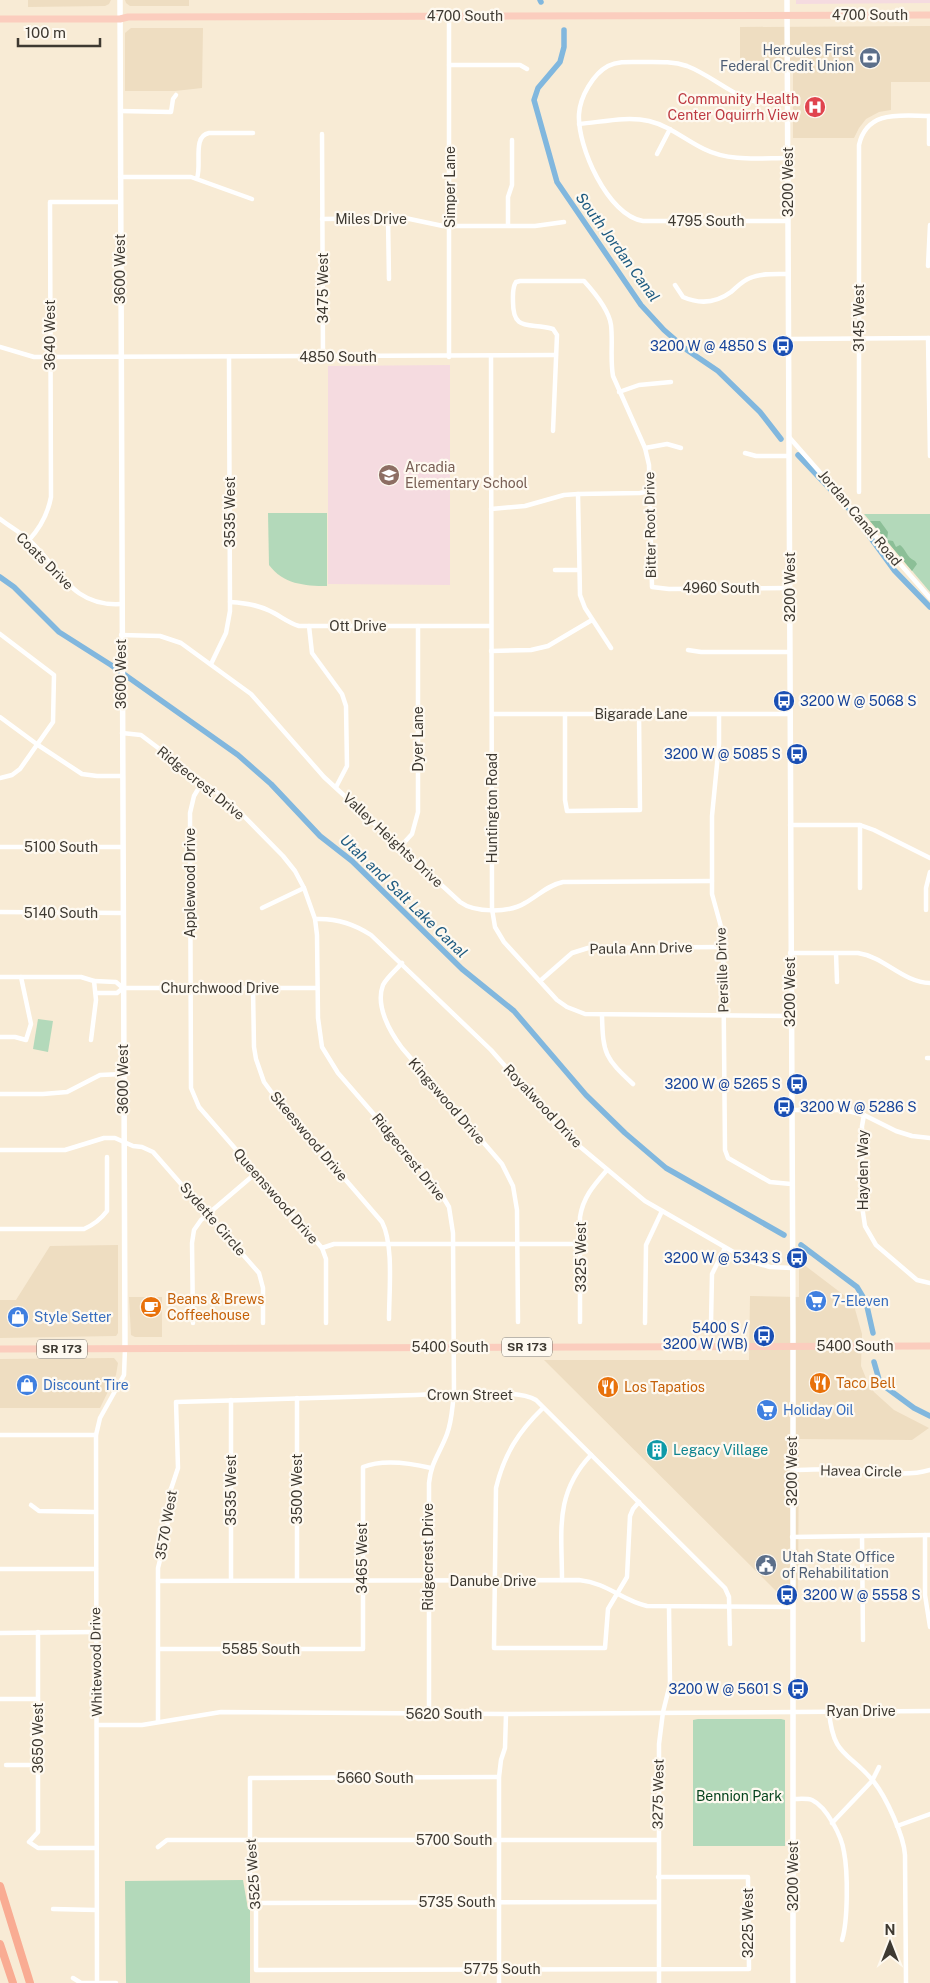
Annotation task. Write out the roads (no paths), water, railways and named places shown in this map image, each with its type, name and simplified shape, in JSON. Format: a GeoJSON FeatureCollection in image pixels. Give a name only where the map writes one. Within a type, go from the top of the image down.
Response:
{"type":"FeatureCollection","features":[{"type":"Feature","properties":{"kind":"highway"},"geometry":{"type":"LineString","coordinates":[[0,1881],[13,1929]]}},
{"type":"Feature","properties":{"kind":"highway"},"geometry":{"type":"LineString","coordinates":[[0,1886],[30,1983]]}},
{"type":"Feature","properties":{"kind":"highway"},"geometry":{"type":"LineString","coordinates":[[0,1944],[13,1983]]}},
{"type":"Feature","properties":{"kind":"main road","name":"4700 South"},"geometry":{"type":"LineString","coordinates":[[0,19],[930,15]]}},
{"type":"Feature","properties":{"kind":"main road","name":"5400 South"},"geometry":{"type":"LineString","coordinates":[[0,1349],[930,1346]]}},
{"type":"Feature","properties":{"kind":"street","name":"3600 West"},"geometry":{"type":"LineString","coordinates":[[120,0],[121,681],[125,1348]]}},
{"type":"Feature","properties":{"kind":"street","name":"3200 West"},"geometry":{"type":"LineString","coordinates":[[787,0],[794,1983]]}},
{"type":"Feature","properties":{"kind":"street","name":"Simper Lane"},"geometry":{"type":"LineString","coordinates":[[449,16],[449,357]]}},
{"type":"Feature","properties":{"kind":"street"},"geometry":{"type":"LineString","coordinates":[[788,102],[759,102],[746,99],[695,70],[678,64],[661,62],[618,63],[602,70],[591,84],[579,108],[579,124],[640,120],[670,129],[704,149],[717,154],[744,158],[788,158]]}},
{"type":"Feature","properties":{"kind":"street"},"geometry":{"type":"LineString","coordinates":[[449,65],[520,65],[527,69]]}},
{"type":"Feature","properties":{"kind":"street"},"geometry":{"type":"LineString","coordinates":[[120,111],[171,112],[176,95]]}},
{"type":"Feature","properties":{"kind":"street","name":"3145 West"},"geometry":{"type":"LineString","coordinates":[[859,492],[859,145],[864,131],[869,125],[880,118],[889,116],[929,116]]}},
{"type":"Feature","properties":{"kind":"street"},"geometry":{"type":"LineString","coordinates":[[929,116],[929,144]]}},
{"type":"Feature","properties":{"kind":"street","name":"4795 South"},"geometry":{"type":"LineString","coordinates":[[579,124],[594,174],[601,186],[626,214],[643,221],[788,221]]}},
{"type":"Feature","properties":{"kind":"street"},"geometry":{"type":"LineString","coordinates":[[656,154],[670,129]]}},
{"type":"Feature","properties":{"kind":"street"},"geometry":{"type":"LineString","coordinates":[[197,178],[200,167],[200,139],[203,135],[209,133],[253,133]]}},
{"type":"Feature","properties":{"kind":"street","name":"3475 West"},"geometry":{"type":"LineString","coordinates":[[322,134],[323,357]]}},
{"type":"Feature","properties":{"kind":"street"},"geometry":{"type":"LineString","coordinates":[[508,225],[508,197],[512,185],[512,140]]}},
{"type":"Feature","properties":{"kind":"street"},"geometry":{"type":"LineString","coordinates":[[120,177],[197,178],[252,199]]}},
{"type":"Feature","properties":{"kind":"street","name":"3640 West"},"geometry":{"type":"LineString","coordinates":[[29,540],[42,524],[49,506],[50,202],[120,202]]}},
{"type":"Feature","properties":{"kind":"street"},"geometry":{"type":"LineString","coordinates":[[388,218],[388,279]]}},
{"type":"Feature","properties":{"kind":"street","name":"Miles Drive"},"geometry":{"type":"LineString","coordinates":[[322,219],[412,219],[430,224],[450,225],[535,226],[564,222]]}},
{"type":"Feature","properties":{"kind":"street"},"geometry":{"type":"LineString","coordinates":[[928,266],[930,225]]}},
{"type":"Feature","properties":{"kind":"street"},"geometry":{"type":"LineString","coordinates":[[675,284],[682,297],[705,302],[722,297],[742,281],[751,277],[760,274],[788,274]]}},
{"type":"Feature","properties":{"kind":"street","name":"Bitter Root Drive"},"geometry":{"type":"LineString","coordinates":[[556,356],[556,332],[549,328],[522,324],[515,320],[513,313],[514,285],[516,282],[524,280],[584,281],[610,320],[611,365],[619,392],[645,448],[649,465],[652,587]]}},
{"type":"Feature","properties":{"kind":"street"},"geometry":{"type":"LineString","coordinates":[[788,339],[929,338],[930,456]]}},
{"type":"Feature","properties":{"kind":"street","name":"4850 South"},"geometry":{"type":"LineString","coordinates":[[0,347],[34,357],[556,356]]}},
{"type":"Feature","properties":{"kind":"street","name":"Huntington Road"},"geometry":{"type":"LineString","coordinates":[[491,356],[492,909],[495,927],[499,935],[540,981],[567,1007],[584,1014],[602,1016],[790,1016]]}},
{"type":"Feature","properties":{"kind":"street"},"geometry":{"type":"LineString","coordinates":[[553,431],[556,356]]}},
{"type":"Feature","properties":{"kind":"street","name":"3535 West"},"geometry":{"type":"LineString","coordinates":[[211,664],[226,633],[230,602],[229,357]]}},
{"type":"Feature","properties":{"kind":"street"},"geometry":{"type":"LineString","coordinates":[[619,392],[639,385],[671,382]]}},
{"type":"Feature","properties":{"kind":"street","name":"Jordan Canal Road"},"geometry":{"type":"LineString","coordinates":[[789,437],[930,598]]}},
{"type":"Feature","properties":{"kind":"street"},"geometry":{"type":"LineString","coordinates":[[645,448],[667,444],[681,448]]}},
{"type":"Feature","properties":{"kind":"street"},"geometry":{"type":"LineString","coordinates":[[744,453],[756,456],[789,456]]}},
{"type":"Feature","properties":{"kind":"street"},"geometry":{"type":"LineString","coordinates":[[491,509],[525,506],[564,495],[640,493],[650,491]]}},
{"type":"Feature","properties":{"kind":"street"},"geometry":{"type":"LineString","coordinates":[[578,494],[580,594],[585,608],[611,648]]}},
{"type":"Feature","properties":{"kind":"street","name":"Coats Drive"},"geometry":{"type":"LineString","coordinates":[[0,519],[29,540],[78,594],[96,602],[121,604]]}},
{"type":"Feature","properties":{"kind":"street"},"geometry":{"type":"LineString","coordinates":[[555,570],[579,570]]}},
{"type":"Feature","properties":{"kind":"street","name":"4960 South"},"geometry":{"type":"LineString","coordinates":[[652,587],[670,589],[789,588]]}},
{"type":"Feature","properties":{"kind":"street","name":"Ott Drive"},"geometry":{"type":"LineString","coordinates":[[230,602],[256,605],[292,624],[309,626],[491,626]]}},
{"type":"Feature","properties":{"kind":"street"},"geometry":{"type":"LineString","coordinates":[[491,651],[531,650],[548,646],[592,620]]}},
{"type":"Feature","properties":{"kind":"street"},"geometry":{"type":"LineString","coordinates":[[309,626],[312,654],[342,694],[348,712],[347,766],[336,787]]}},
{"type":"Feature","properties":{"kind":"street","name":"Dyer Lane"},"geometry":{"type":"LineString","coordinates":[[400,847],[412,834],[418,812],[418,626]]}},
{"type":"Feature","properties":{"kind":"street"},"geometry":{"type":"LineString","coordinates":[[0,634],[54,675],[53,722],[20,768],[12,775],[0,778]]}},
{"type":"Feature","properties":{"kind":"street","name":"Valley Heights Drive"},"geometry":{"type":"LineString","coordinates":[[121,634],[146,634],[171,639],[187,647],[256,698],[316,768],[465,906],[476,909],[508,909],[520,906],[551,886],[563,882],[712,881]]}},
{"type":"Feature","properties":{"kind":"street"},"geometry":{"type":"LineString","coordinates":[[688,650],[701,652],[790,652]]}},
{"type":"Feature","properties":{"kind":"street","name":"Bigarade Lane"},"geometry":{"type":"LineString","coordinates":[[492,714],[790,714]]}},
{"type":"Feature","properties":{"kind":"street"},"geometry":{"type":"LineString","coordinates":[[565,714],[567,811],[640,810],[639,714]]}},
{"type":"Feature","properties":{"kind":"street","name":"Persille Drive"},"geometry":{"type":"LineString","coordinates":[[719,714],[719,744],[712,816],[712,881],[713,901],[722,928],[724,948],[725,1150],[728,1158],[770,1182],[791,1184]]}},
{"type":"Feature","properties":{"kind":"street"},"geometry":{"type":"LineString","coordinates":[[0,717],[82,774],[122,776]]}},
{"type":"Feature","properties":{"kind":"street","name":"Ridgecrest Drive"},"geometry":{"type":"LineString","coordinates":[[122,733],[141,735],[231,803],[283,856],[294,870],[304,888],[315,919],[319,1036],[327,1058],[444,1197],[451,1214],[453,1243],[454,1394],[452,1417],[447,1434],[431,1468],[429,1483],[429,1714]]}},
{"type":"Feature","properties":{"kind":"street","name":"Applewood Drive"},"geometry":{"type":"LineString","coordinates":[[190,988],[190,813],[194,796],[203,781]]}},
{"type":"Feature","properties":{"kind":"street"},"geometry":{"type":"LineString","coordinates":[[790,825],[860,825],[930,858]]}},
{"type":"Feature","properties":{"kind":"street"},"geometry":{"type":"LineString","coordinates":[[860,825],[860,888]]}},
{"type":"Feature","properties":{"kind":"street","name":"5100 South"},"geometry":{"type":"LineString","coordinates":[[0,847],[122,847]]}},
{"type":"Feature","properties":{"kind":"street"},"geometry":{"type":"LineString","coordinates":[[926,910],[926,888],[930,872]]}},
{"type":"Feature","properties":{"kind":"street"},"geometry":{"type":"LineString","coordinates":[[262,908],[304,888]]}},
{"type":"Feature","properties":{"kind":"street","name":"5140 South"},"geometry":{"type":"LineString","coordinates":[[0,912],[122,913]]}},
{"type":"Feature","properties":{"kind":"street","name":"Royalwood Drive"},"geometry":{"type":"LineString","coordinates":[[315,919],[339,920],[361,928],[372,935],[491,1050],[563,1132],[634,1193],[725,1248],[760,1265],[792,1268]]}},
{"type":"Feature","properties":{"kind":"street","name":"Paula Ann Drive"},"geometry":{"type":"LineString","coordinates":[[540,981],[572,953],[588,948],[724,948]]}},
{"type":"Feature","properties":{"kind":"street"},"geometry":{"type":"LineString","coordinates":[[790,953],[868,955],[915,981],[930,983]]}},
{"type":"Feature","properties":{"kind":"street"},"geometry":{"type":"LineString","coordinates":[[836,953],[836,982]]}},
{"type":"Feature","properties":{"kind":"street","name":"Kingswood Drive"},"geometry":{"type":"LineString","coordinates":[[402,963],[383,985],[383,1008],[389,1029],[402,1048],[502,1164],[508,1174],[516,1199],[518,1322]]}},
{"type":"Feature","properties":{"kind":"street"},"geometry":{"type":"LineString","coordinates":[[0,977],[81,977],[94,982],[116,982],[123,988],[116,993],[96,993]]}},
{"type":"Feature","properties":{"kind":"street"},"geometry":{"type":"LineString","coordinates":[[0,1037],[15,1037],[26,1040],[31,1024],[21,977]]}},
{"type":"Feature","properties":{"kind":"street"},"geometry":{"type":"LineString","coordinates":[[91,1040],[96,993],[94,982]]}},
{"type":"Feature","properties":{"kind":"street","name":"Churchwood Drive"},"geometry":{"type":"LineString","coordinates":[[123,988],[317,988]]}},
{"type":"Feature","properties":{"kind":"street","name":"Queenswood Drive"},"geometry":{"type":"LineString","coordinates":[[190,988],[191,1079],[194,1098],[199,1107],[322,1248],[334,1244],[580,1244]]}},
{"type":"Feature","properties":{"kind":"street","name":"Skeeswood Drive"},"geometry":{"type":"LineString","coordinates":[[253,988],[254,1047],[256,1060],[264,1082],[281,1105],[386,1228],[389,1244],[389,1319]]}},
{"type":"Feature","properties":{"kind":"street"},"geometry":{"type":"LineString","coordinates":[[602,1016],[605,1051],[612,1064],[633,1084]]}},
{"type":"Feature","properties":{"kind":"street"},"geometry":{"type":"LineString","coordinates":[[0,1094],[67,1092],[100,1075],[123,1074]]}},
{"type":"Feature","properties":{"kind":"street"},"geometry":{"type":"LineString","coordinates":[[702,1082],[724,1082]]}},
{"type":"Feature","properties":{"kind":"street"},"geometry":{"type":"LineString","coordinates":[[791,1110],[844,1110],[864,1114],[896,1131],[912,1136],[930,1138]]}},
{"type":"Feature","properties":{"kind":"street","name":"Hayden Way"},"geometry":{"type":"LineString","coordinates":[[864,1114],[862,1126],[862,1206],[865,1226],[876,1245],[917,1280],[930,1283]]}},
{"type":"Feature","properties":{"kind":"street","name":"Sydette Circle"},"geometry":{"type":"LineString","coordinates":[[0,1150],[65,1150],[104,1138],[116,1138],[133,1146],[148,1149],[158,1156],[259,1273],[263,1288],[263,1323]]}},
{"type":"Feature","properties":{"kind":"street"},"geometry":{"type":"LineString","coordinates":[[0,1229],[84,1229],[90,1227],[103,1216],[106,1210],[106,1157]]}},
{"type":"Feature","properties":{"kind":"street","name":"3325 West"},"geometry":{"type":"LineString","coordinates":[[580,1322],[582,1205],[587,1194],[607,1170]]}},
{"type":"Feature","properties":{"kind":"street"},"geometry":{"type":"LineString","coordinates":[[193,1323],[193,1235],[197,1225],[256,1173]]}},
{"type":"Feature","properties":{"kind":"street"},"geometry":{"type":"LineString","coordinates":[[645,1323],[646,1245],[662,1211]]}},
{"type":"Feature","properties":{"kind":"street"},"geometry":{"type":"LineString","coordinates":[[322,1248],[326,1259],[326,1323]]}},
{"type":"Feature","properties":{"kind":"street"},"geometry":{"type":"LineString","coordinates":[[711,1323],[712,1274],[725,1248]]}},
{"type":"Feature","properties":{"kind":"street","name":"Whitewood Drive"},"geometry":{"type":"LineString","coordinates":[[97,1983],[96,1435],[100,1418],[124,1375],[125,1348]]}},
{"type":"Feature","properties":{"kind":"street","name":"Crown Street"},"geometry":{"type":"LineString","coordinates":[[176,1402],[454,1394],[525,1395],[536,1400],[725,1588],[729,1597],[730,1607]]}},
{"type":"Feature","properties":{"kind":"street","name":"3500 West"},"geometry":{"type":"LineString","coordinates":[[297,1398],[297,1580]]}},
{"type":"Feature","properties":{"kind":"street","name":"3535 West"},"geometry":{"type":"LineString","coordinates":[[231,1400],[231,1580]]}},
{"type":"Feature","properties":{"kind":"street","name":"3570 West"},"geometry":{"type":"LineString","coordinates":[[158,1722],[158,1563],[167,1532],[167,1502],[178,1468],[176,1402]]}},
{"type":"Feature","properties":{"kind":"street"},"geometry":{"type":"LineString","coordinates":[[544,1408],[521,1431],[514,1441],[500,1469],[496,1488],[494,1648],[605,1648],[608,1610],[627,1577],[630,1516],[633,1508],[639,1502]]}},
{"type":"Feature","properties":{"kind":"street"},"geometry":{"type":"LineString","coordinates":[[0,1436],[96,1435]]}},
{"type":"Feature","properties":{"kind":"street"},"geometry":{"type":"LineString","coordinates":[[562,1580],[562,1524],[566,1493],[572,1479],[590,1455]]}},
{"type":"Feature","properties":{"kind":"street","name":"3465 West"},"geometry":{"type":"LineString","coordinates":[[363,1649],[363,1467],[375,1464],[406,1463],[431,1468]]}},
{"type":"Feature","properties":{"kind":"street","name":"Havea Circle"},"geometry":{"type":"LineString","coordinates":[[792,1470],[892,1472],[923,1472],[930,1470]]}},
{"type":"Feature","properties":{"kind":"street"},"geometry":{"type":"LineString","coordinates":[[30,1505],[38,1510],[95,1512]]}},
{"type":"Feature","properties":{"kind":"street"},"geometry":{"type":"LineString","coordinates":[[792,1537],[927,1535],[925,1595],[930,1627]]}},
{"type":"Feature","properties":{"kind":"street"},"geometry":{"type":"LineString","coordinates":[[862,1536],[863,1640]]}},
{"type":"Feature","properties":{"kind":"street"},"geometry":{"type":"LineString","coordinates":[[0,1570],[96,1569]]}},
{"type":"Feature","properties":{"kind":"street","name":"Danube Drive"},"geometry":{"type":"LineString","coordinates":[[158,1582],[231,1580],[562,1580],[594,1582],[618,1592],[637,1604],[669,1607],[792,1607]]}},
{"type":"Feature","properties":{"kind":"street","name":"3275 West"},"geometry":{"type":"LineString","coordinates":[[659,1983],[659,1744],[663,1712],[670,1684],[669,1607]]}},
{"type":"Feature","properties":{"kind":"street"},"geometry":{"type":"LineString","coordinates":[[730,1607],[730,1644]]}},
{"type":"Feature","properties":{"kind":"street","name":"3650 West"},"geometry":{"type":"LineString","coordinates":[[38,1632],[38,1832],[30,1842],[38,1848],[96,1848]]}},
{"type":"Feature","properties":{"kind":"street"},"geometry":{"type":"LineString","coordinates":[[0,1633],[96,1632]]}},
{"type":"Feature","properties":{"kind":"street","name":"5585 South"},"geometry":{"type":"LineString","coordinates":[[159,1649],[363,1649]]}},
{"type":"Feature","properties":{"kind":"street"},"geometry":{"type":"LineString","coordinates":[[0,1699],[38,1699]]}},
{"type":"Feature","properties":{"kind":"street"},"geometry":{"type":"LineString","coordinates":[[828,1711],[830,1729],[836,1745],[872,1781],[897,1826],[905,1850],[906,1983]]}},
{"type":"Feature","properties":{"kind":"street","name":"Ryan Drive"},"geometry":{"type":"LineString","coordinates":[[793,1712],[930,1711]]}},
{"type":"Feature","properties":{"kind":"street","name":"5620 South"},"geometry":{"type":"LineString","coordinates":[[97,1724],[142,1724],[221,1712],[506,1714],[793,1712]]}},
{"type":"Feature","properties":{"kind":"street"},"geometry":{"type":"LineString","coordinates":[[499,1983],[499,1777],[505,1748],[506,1714]]}},
{"type":"Feature","properties":{"kind":"street"},"geometry":{"type":"LineString","coordinates":[[6,1766],[37,1765]]}},
{"type":"Feature","properties":{"kind":"street"},"geometry":{"type":"LineString","coordinates":[[832,1823],[872,1781],[879,1768]]}},
{"type":"Feature","properties":{"kind":"street","name":"5660 South"},"geometry":{"type":"LineString","coordinates":[[250,1778],[499,1777]]}},
{"type":"Feature","properties":{"kind":"street","name":"3525 West"},"geometry":{"type":"LineString","coordinates":[[250,1778],[250,1876],[256,1903],[256,1970]]}},
{"type":"Feature","properties":{"kind":"street"},"geometry":{"type":"LineString","coordinates":[[793,1799],[815,1801],[832,1823],[841,1840],[845,1860],[845,1929],[842,1940]]}},
{"type":"Feature","properties":{"kind":"street"},"geometry":{"type":"LineString","coordinates":[[897,1826],[930,1814]]}},
{"type":"Feature","properties":{"kind":"street","name":"5700 South"},"geometry":{"type":"LineString","coordinates":[[158,1847],[167,1840],[658,1840]]}},
{"type":"Feature","properties":{"kind":"street","name":"3225 West"},"geometry":{"type":"LineString","coordinates":[[658,1877],[748,1877],[749,1969]]}},
{"type":"Feature","properties":{"kind":"street","name":"5735 South"},"geometry":{"type":"LineString","coordinates":[[256,1903],[658,1902]]}},
{"type":"Feature","properties":{"kind":"street"},"geometry":{"type":"LineString","coordinates":[[53,1909],[96,1910]]}},
{"type":"Feature","properties":{"kind":"street","name":"5775 South"},"geometry":{"type":"LineString","coordinates":[[256,1970],[749,1969]]}},
{"type":"Feature","properties":{"kind":"street"},"geometry":{"type":"LineString","coordinates":[[73,1978],[81,1983],[116,1983]]}},
{"type":"Feature","properties":{"kind":"waterway","name":"South Jordan Canal"},"geometry":{"type":"LineString","coordinates":[[564,30],[564,47],[560,62],[538,88],[534,100],[557,182],[641,305],[664,330],[687,350],[718,371],[760,412],[781,439]]}},
{"type":"Feature","properties":{"kind":"waterway","name":"South Jordan Canal"},"geometry":{"type":"LineString","coordinates":[[798,455],[851,511],[894,570],[930,607]]}},
{"type":"Feature","properties":{"kind":"waterway","name":"Utah and Salt Lake Canal"},"geometry":{"type":"LineString","coordinates":[[0,577],[14,587],[59,632],[111,665],[238,755],[271,784],[320,836],[352,861],[462,969],[514,1011],[586,1095],[625,1133],[666,1168],[784,1235]]}},
{"type":"Feature","properties":{"kind":"waterway","name":"Utah and Salt Lake Canal"},"geometry":{"type":"LineString","coordinates":[[801,1245],[857,1287],[866,1302],[873,1333]]}},
{"type":"Feature","properties":{"kind":"waterway","name":"Utah and Salt Lake Canal"},"geometry":{"type":"LineString","coordinates":[[874,1362],[880,1383],[914,1408],[930,1416]]}},
{"type":"Feature","properties":{"kind":"place","name":"Hercules First Federal Credit Union"},"geometry":{"type":"Point","coordinates":[870,58]}},
{"type":"Feature","properties":{"kind":"place","name":"Community Health Center Oquirrh View"},"geometry":{"type":"Point","coordinates":[815,107]}},
{"type":"Feature","properties":{"kind":"place","name":"3200 W @ 4850 S"},"geometry":{"type":"Point","coordinates":[783,346]}},
{"type":"Feature","properties":{"kind":"place","name":"Arcadia Elementary School"},"geometry":{"type":"Point","coordinates":[389,475]}},
{"type":"Feature","properties":{"kind":"place","name":"3200 W @ 5068 S"},"geometry":{"type":"Point","coordinates":[784,701]}},
{"type":"Feature","properties":{"kind":"place","name":"3200 W @ 5085 S"},"geometry":{"type":"Point","coordinates":[797,754]}},
{"type":"Feature","properties":{"kind":"place","name":"3200 W @ 5265 S"},"geometry":{"type":"Point","coordinates":[797,1084]}},
{"type":"Feature","properties":{"kind":"place","name":"3200 W @ 5286 S"},"geometry":{"type":"Point","coordinates":[784,1107]}},
{"type":"Feature","properties":{"kind":"place","name":"3200 W @ 5343 S"},"geometry":{"type":"Point","coordinates":[797,1258]}},
{"type":"Feature","properties":{"kind":"place","name":"7-Eleven"},"geometry":{"type":"Point","coordinates":[816,1301]}},
{"type":"Feature","properties":{"kind":"place","name":"Beans & Brews Coffeehouse"},"geometry":{"type":"Point","coordinates":[151,1307]}},
{"type":"Feature","properties":{"kind":"place","name":"Style Setter"},"geometry":{"type":"Point","coordinates":[18,1317]}},
{"type":"Feature","properties":{"kind":"place","name":"5400 S / 3200 W (WB)"},"geometry":{"type":"Point","coordinates":[764,1336]}},
{"type":"Feature","properties":{"kind":"place","name":"Taco Bell"},"geometry":{"type":"Point","coordinates":[820,1383]}},
{"type":"Feature","properties":{"kind":"place","name":"Discount Tire"},"geometry":{"type":"Point","coordinates":[27,1385]}},
{"type":"Feature","properties":{"kind":"place","name":"Los Tapatios"},"geometry":{"type":"Point","coordinates":[608,1387]}},
{"type":"Feature","properties":{"kind":"place","name":"Holiday Oil"},"geometry":{"type":"Point","coordinates":[767,1410]}},
{"type":"Feature","properties":{"kind":"place","name":"Legacy Village"},"geometry":{"type":"Point","coordinates":[657,1450]}},
{"type":"Feature","properties":{"kind":"place","name":"Utah State Office of Rehabilitation"},"geometry":{"type":"Point","coordinates":[766,1565]}},
{"type":"Feature","properties":{"kind":"place","name":"3200 W @ 5558 S"},"geometry":{"type":"Point","coordinates":[787,1595]}},
{"type":"Feature","properties":{"kind":"place","name":"3200 W @ 5601 S"},"geometry":{"type":"Point","coordinates":[798,1689]}},
{"type":"Feature","properties":{"kind":"park label","name":"Bennion Park"},"geometry":{"type":"Point","coordinates":[739,1796]}}]}
